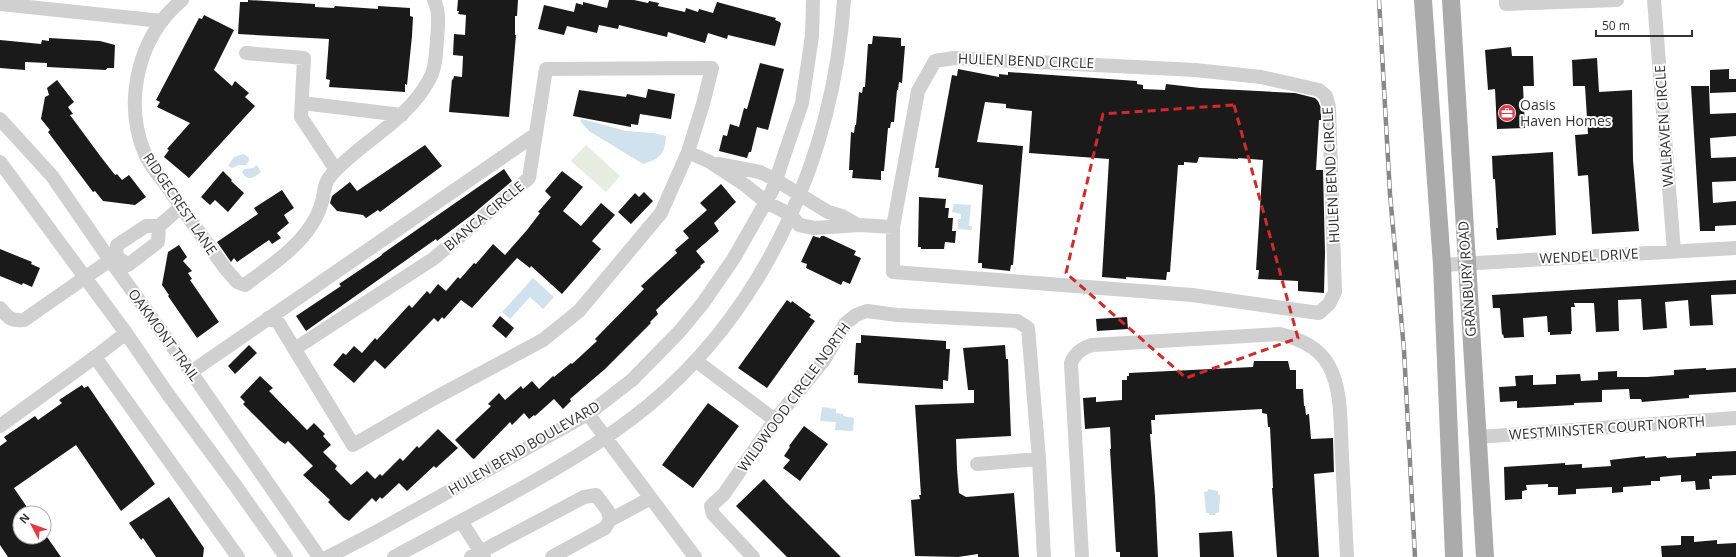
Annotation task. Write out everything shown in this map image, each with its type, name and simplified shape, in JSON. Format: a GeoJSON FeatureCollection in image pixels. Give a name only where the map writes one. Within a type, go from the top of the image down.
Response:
{"type":"FeatureCollection","features":[{"type":"Feature","properties":{"kind":"main road","name":"GRANBURY ROAD"},"geometry":{"type":"LineString","coordinates":[[1423,0],[1442,265],[1454,557]]}},
{"type":"Feature","properties":{"kind":"main road","name":"GRANBURY ROAD"},"geometry":{"type":"LineString","coordinates":[[1451,0],[1485,557]]}},
{"type":"Feature","properties":{"kind":"street","name":"RIDGECREST LANE"},"geometry":{"type":"LineString","coordinates":[[182,0],[173,7],[162,21],[143,53],[134,99],[136,132],[146,156],[224,268],[237,282],[245,285],[296,245],[313,224],[322,202],[324,188],[336,170]]}},
{"type":"Feature","properties":{"kind":"street"},"geometry":{"type":"LineString","coordinates":[[246,53],[304,58],[301,117],[336,170],[352,154],[402,115],[430,79],[435,62],[438,20],[437,6],[434,0]]}},
{"type":"Feature","properties":{"kind":"street","name":"HULEN BEND BOULEVARD"},"geometry":{"type":"LineString","coordinates":[[328,557],[376,532],[588,414],[632,380],[680,331],[703,303],[734,258],[766,202],[776,180],[802,103],[812,36],[813,0]]}},
{"type":"Feature","properties":{"kind":"street"},"geometry":{"type":"LineString","coordinates":[[394,557],[557,468],[606,437],[649,405],[696,361],[714,339],[765,266],[791,215],[799,195],[822,130],[834,83],[844,0]]}},
{"type":"Feature","properties":{"kind":"street"},"geometry":{"type":"LineString","coordinates":[[1506,0],[1506,4],[1618,0]]}},
{"type":"Feature","properties":{"kind":"street","name":"WALRAVEN CIRCLE"},"geometry":{"type":"LineString","coordinates":[[1654,0],[1674,251]]}},
{"type":"Feature","properties":{"kind":"street"},"geometry":{"type":"LineString","coordinates":[[0,4],[162,21]]}},
{"type":"Feature","properties":{"kind":"street","name":"HULEN BEND CIRCLE"},"geometry":{"type":"LineString","coordinates":[[954,58],[1196,70],[1261,77],[1312,87],[1319,90],[1326,96],[1329,107],[1335,292],[1329,304],[1319,313],[1192,295],[893,272],[894,227],[918,91],[935,61],[954,58]]}},
{"type":"Feature","properties":{"kind":"street","name":"BIANCA CIRCLE"},"geometry":{"type":"LineString","coordinates":[[268,318],[278,322],[296,348],[353,445],[433,399],[543,340],[579,311],[661,213],[688,152],[704,104],[712,68],[546,69],[528,178],[433,259],[296,348]]}},
{"type":"Feature","properties":{"kind":"street"},"geometry":{"type":"LineString","coordinates":[[302,103],[402,115]]}},
{"type":"Feature","properties":{"kind":"street","name":"OAKMONT TRAIL"},"geometry":{"type":"LineString","coordinates":[[0,119],[52,176],[113,258],[319,557]]}},
{"type":"Feature","properties":{"kind":"street"},"geometry":{"type":"LineString","coordinates":[[191,372],[536,134]]}},
{"type":"Feature","properties":{"kind":"street"},"geometry":{"type":"LineString","coordinates":[[688,152],[710,162],[745,185],[766,202],[791,215],[800,225],[815,228],[859,225],[894,227]]}},
{"type":"Feature","properties":{"kind":"street"},"geometry":{"type":"LineString","coordinates":[[0,162],[126,333],[167,393],[286,557]]}},
{"type":"Feature","properties":{"kind":"street"},"geometry":{"type":"LineString","coordinates":[[710,162],[760,172],[776,180],[828,212],[842,216],[859,225]]}},
{"type":"Feature","properties":{"kind":"street"},"geometry":{"type":"LineString","coordinates":[[0,308],[10,319],[14,321],[24,320],[113,258],[117,245],[146,226],[159,226],[181,207]]}},
{"type":"Feature","properties":{"kind":"street"},"geometry":{"type":"LineString","coordinates":[[113,258],[128,265],[158,242],[159,226]]}},
{"type":"Feature","properties":{"kind":"street","name":"WENDEL DRIVE"},"geometry":{"type":"LineString","coordinates":[[1442,265],[1736,248]]}},
{"type":"Feature","properties":{"kind":"street","name":"WILDWOOD CIRCLE NORTH"},"geometry":{"type":"LineString","coordinates":[[753,557],[713,514],[711,506],[724,494],[775,420],[824,360],[845,324],[856,315],[867,311],[897,315],[1017,321],[1028,328],[1039,459]]}},
{"type":"Feature","properties":{"kind":"street"},"geometry":{"type":"LineString","coordinates":[[0,426],[126,333]]}},
{"type":"Feature","properties":{"kind":"street"},"geometry":{"type":"LineString","coordinates":[[1082,557],[1071,363],[1073,356],[1083,348],[1092,345],[1280,334],[1297,338],[1309,344],[1327,362],[1335,377],[1339,407],[1347,557]]}},
{"type":"Feature","properties":{"kind":"street"},"geometry":{"type":"LineString","coordinates":[[95,357],[234,556]]}},
{"type":"Feature","properties":{"kind":"street"},"geometry":{"type":"LineString","coordinates":[[696,361],[775,420]]}},
{"type":"Feature","properties":{"kind":"street"},"geometry":{"type":"LineString","coordinates":[[588,414],[695,557]]}},
{"type":"Feature","properties":{"kind":"street","name":"WESTMINSTER COURT NORTH"},"geometry":{"type":"LineString","coordinates":[[1478,437],[1736,418]]}},
{"type":"Feature","properties":{"kind":"street"},"geometry":{"type":"LineString","coordinates":[[977,464],[1039,459],[1044,557]]}},
{"type":"Feature","properties":{"kind":"street"},"geometry":{"type":"LineString","coordinates":[[461,521],[478,555],[590,495],[596,495],[602,501],[608,511],[610,520]]}},
{"type":"Feature","properties":{"kind":"street"},"geometry":{"type":"LineString","coordinates":[[552,557],[605,528],[610,520],[651,498]]}},
{"type":"Feature","properties":{"kind":"highlighted area"},"geometry":{"type":"Polygon","coordinates":[[[1234,105],[1298,338],[1186,378],[1066,273],[1103,114],[1234,105]]]}},
{"type":"Feature","properties":{"kind":"shaded area"},"geometry":{"type":"Polygon","coordinates":[[[586,145],[620,176],[606,192],[571,161],[586,145]]]}},
{"type":"Feature","properties":{"kind":"water"},"geometry":{"type":"Polygon","coordinates":[[[582,119],[626,131],[653,133],[666,136],[663,151],[654,160],[643,164],[589,131],[580,121],[582,119]]]}},
{"type":"Feature","properties":{"kind":"water"},"geometry":{"type":"Polygon","coordinates":[[[244,154],[249,158],[246,165],[239,165],[232,168],[228,166],[234,157],[244,154]]]}},
{"type":"Feature","properties":{"kind":"water"},"geometry":{"type":"Polygon","coordinates":[[[257,165],[261,172],[256,176],[248,178],[242,172],[244,169],[253,168],[257,165]]]}},
{"type":"Feature","properties":{"kind":"water"},"geometry":{"type":"Polygon","coordinates":[[[954,204],[971,205],[969,226],[972,226],[972,230],[958,229],[958,219],[961,219],[961,214],[952,212],[954,204]]]}},
{"type":"Feature","properties":{"kind":"water"},"geometry":{"type":"Polygon","coordinates":[[[533,278],[554,297],[543,309],[530,297],[510,319],[502,312],[533,278]]]}},
{"type":"Feature","properties":{"kind":"water"},"geometry":{"type":"Polygon","coordinates":[[[822,407],[836,409],[836,413],[854,418],[853,431],[835,430],[836,422],[820,421],[822,407]]]}},
{"type":"Feature","properties":{"kind":"water"},"geometry":{"type":"Polygon","coordinates":[[[1208,489],[1218,491],[1218,494],[1220,495],[1219,512],[1215,515],[1209,515],[1209,513],[1206,513],[1204,492],[1208,491],[1208,489]]]}},
{"type":"Feature","properties":{"kind":"building"},"geometry":{"type":"Polygon","coordinates":[[[248,0],[315,4],[315,7],[334,8],[335,6],[378,9],[378,6],[410,8],[410,16],[413,17],[412,36],[405,92],[329,87],[330,80],[326,79],[329,39],[238,34],[240,2],[248,2],[248,0]]]}},
{"type":"Feature","properties":{"kind":"building"},"geometry":{"type":"Polygon","coordinates":[[[458,0],[518,0],[517,16],[515,16],[516,35],[509,117],[449,112],[452,79],[453,80],[454,76],[462,77],[463,56],[453,55],[454,34],[465,35],[466,15],[458,14],[458,0]]]}},
{"type":"Feature","properties":{"kind":"building"},"geometry":{"type":"Polygon","coordinates":[[[609,0],[634,0],[648,3],[649,1],[659,3],[658,6],[685,12],[686,8],[698,12],[699,9],[713,13],[717,2],[776,18],[775,20],[781,24],[775,46],[728,35],[727,39],[708,33],[705,43],[668,32],[667,37],[619,25],[618,29],[599,25],[597,33],[567,26],[564,35],[538,29],[544,5],[574,12],[576,3],[583,5],[583,2],[607,8],[609,0]]]}},
{"type":"Feature","properties":{"kind":"building"},"geometry":{"type":"Polygon","coordinates":[[[204,15],[234,30],[214,70],[232,86],[235,81],[249,93],[245,97],[255,106],[189,178],[164,157],[169,150],[167,149],[190,123],[157,107],[160,102],[156,100],[199,18],[202,19],[204,15]]]}},
{"type":"Feature","properties":{"kind":"building"},"geometry":{"type":"Polygon","coordinates":[[[873,36],[901,38],[901,46],[905,46],[902,83],[899,82],[897,90],[894,122],[891,122],[890,128],[888,128],[884,171],[881,171],[881,180],[852,178],[853,170],[849,170],[851,132],[854,133],[856,125],[859,92],[862,93],[863,87],[865,87],[868,44],[872,44],[873,36]]]}},
{"type":"Feature","properties":{"kind":"building"},"geometry":{"type":"Polygon","coordinates":[[[49,38],[100,41],[115,45],[114,68],[107,68],[106,70],[47,67],[47,63],[25,62],[25,70],[0,68],[0,40],[41,44],[42,40],[49,41],[49,38]]]}},
{"type":"Feature","properties":{"kind":"building"},"geometry":{"type":"Polygon","coordinates":[[[1511,47],[1512,56],[1533,56],[1534,86],[1523,86],[1525,128],[1497,129],[1495,89],[1488,90],[1485,50],[1511,47]]]}},
{"type":"Feature","properties":{"kind":"building"},"geometry":{"type":"Polygon","coordinates":[[[1597,58],[1599,92],[1632,90],[1633,160],[1639,231],[1592,234],[1588,175],[1578,176],[1575,135],[1588,134],[1585,86],[1573,86],[1572,60],[1597,58]]]}},
{"type":"Feature","properties":{"kind":"building"},"geometry":{"type":"Polygon","coordinates":[[[760,63],[784,69],[768,130],[757,127],[751,152],[749,152],[747,158],[719,151],[723,135],[727,136],[730,124],[739,127],[744,108],[747,109],[760,63]]]}},
{"type":"Feature","properties":{"kind":"building"},"geometry":{"type":"Polygon","coordinates":[[[958,69],[999,77],[999,74],[1008,75],[1008,72],[1137,81],[1137,84],[1143,85],[1143,89],[1165,90],[1166,84],[1200,88],[1295,93],[1315,98],[1321,108],[1316,170],[1323,170],[1325,253],[1324,293],[1298,291],[1298,281],[1258,279],[1259,270],[1256,270],[1263,160],[1238,158],[1199,157],[1197,163],[1184,162],[1184,165],[1178,165],[1170,272],[1167,272],[1166,280],[1102,277],[1109,159],[1029,153],[1032,111],[1006,108],[1006,104],[985,102],[977,142],[1023,146],[1013,265],[1011,265],[1010,271],[982,268],[982,263],[978,263],[983,185],[938,177],[939,168],[935,168],[952,75],[957,76],[958,69]]]}},
{"type":"Feature","properties":{"kind":"building"},"geometry":{"type":"Polygon","coordinates":[[[1729,69],[1729,79],[1736,79],[1736,92],[1710,93],[1710,70],[1729,69]]]}},
{"type":"Feature","properties":{"kind":"building"},"geometry":{"type":"Polygon","coordinates":[[[57,80],[74,102],[68,107],[73,114],[70,115],[101,157],[115,175],[117,174],[122,180],[129,175],[146,197],[135,205],[103,201],[95,191],[93,192],[48,132],[50,130],[41,119],[45,97],[49,95],[47,88],[57,80]]]}},
{"type":"Feature","properties":{"kind":"building"},"geometry":{"type":"Polygon","coordinates":[[[1691,86],[1709,86],[1710,114],[1736,113],[1736,136],[1710,138],[1711,158],[1736,157],[1736,181],[1712,182],[1713,203],[1736,201],[1736,225],[1715,226],[1715,231],[1700,231],[1691,86]]]}},
{"type":"Feature","properties":{"kind":"building"},"geometry":{"type":"Polygon","coordinates":[[[648,89],[675,94],[671,119],[640,114],[638,125],[631,124],[631,127],[573,116],[579,90],[626,97],[627,94],[646,98],[648,89]]]}},
{"type":"Feature","properties":{"kind":"building"},"geometry":{"type":"Polygon","coordinates":[[[425,145],[442,166],[380,212],[378,210],[366,218],[363,215],[337,211],[330,203],[332,196],[350,182],[357,191],[425,145]]]}},
{"type":"Feature","properties":{"kind":"building"},"geometry":{"type":"Polygon","coordinates":[[[1553,152],[1556,235],[1497,240],[1496,228],[1498,228],[1492,156],[1553,152]]]}},
{"type":"Feature","properties":{"kind":"building"},"geometry":{"type":"Polygon","coordinates":[[[504,169],[512,181],[473,214],[437,241],[436,239],[306,331],[296,316],[341,286],[339,284],[504,169]]]}},
{"type":"Feature","properties":{"kind":"building"},"geometry":{"type":"Polygon","coordinates":[[[223,171],[244,193],[228,212],[215,200],[210,205],[201,197],[223,171]]]}},
{"type":"Feature","properties":{"kind":"building"},"geometry":{"type":"Polygon","coordinates":[[[562,171],[583,187],[563,211],[581,226],[601,203],[615,215],[592,241],[601,249],[562,294],[531,266],[530,268],[517,258],[472,308],[461,300],[444,319],[442,317],[438,322],[434,318],[385,369],[375,360],[354,383],[333,365],[343,353],[346,355],[354,346],[362,353],[375,338],[377,340],[409,305],[412,308],[427,291],[430,294],[438,284],[446,291],[458,277],[460,279],[474,263],[476,264],[493,244],[505,255],[527,230],[540,213],[538,212],[551,197],[545,191],[562,171]]]}},
{"type":"Feature","properties":{"kind":"building"},"geometry":{"type":"Polygon","coordinates":[[[721,184],[736,202],[714,223],[719,231],[696,251],[705,262],[656,310],[658,314],[650,322],[651,323],[605,369],[570,399],[571,401],[563,409],[554,399],[535,416],[534,415],[529,419],[524,413],[512,425],[510,422],[474,459],[472,458],[455,440],[491,406],[488,404],[499,393],[505,400],[521,386],[523,389],[532,381],[539,389],[553,376],[554,377],[571,363],[572,364],[597,341],[595,339],[644,289],[641,286],[677,253],[675,250],[689,238],[683,231],[707,210],[700,203],[721,184]]]}},
{"type":"Feature","properties":{"kind":"building"},"geometry":{"type":"Polygon","coordinates":[[[282,190],[294,208],[284,215],[289,223],[277,233],[281,238],[272,244],[269,240],[237,262],[234,258],[231,262],[217,242],[258,214],[254,208],[282,190]]]}},
{"type":"Feature","properties":{"kind":"building"},"geometry":{"type":"Polygon","coordinates":[[[644,192],[653,201],[631,224],[618,212],[635,193],[639,197],[644,192]]]}},
{"type":"Feature","properties":{"kind":"building"},"geometry":{"type":"Polygon","coordinates":[[[919,197],[946,199],[945,208],[949,208],[948,218],[953,218],[952,231],[956,231],[955,243],[945,242],[944,249],[921,249],[921,247],[918,247],[919,197]]]}},
{"type":"Feature","properties":{"kind":"building"},"geometry":{"type":"Polygon","coordinates":[[[813,236],[820,238],[821,236],[824,236],[856,251],[854,255],[861,258],[850,284],[843,281],[841,285],[806,268],[807,264],[801,262],[813,236]]]}},
{"type":"Feature","properties":{"kind":"building"},"geometry":{"type":"Polygon","coordinates":[[[179,245],[187,257],[183,261],[192,271],[188,273],[192,279],[190,280],[219,322],[197,338],[162,285],[168,252],[179,245]]]}},
{"type":"Feature","properties":{"kind":"building"},"geometry":{"type":"Polygon","coordinates":[[[0,249],[32,262],[31,264],[40,268],[32,287],[23,283],[22,285],[0,276],[0,249]]]}},
{"type":"Feature","properties":{"kind":"building"},"geometry":{"type":"Polygon","coordinates":[[[1736,280],[1736,294],[1711,295],[1713,325],[1690,326],[1688,300],[1665,302],[1667,328],[1643,330],[1641,299],[1618,300],[1619,331],[1596,332],[1594,303],[1574,303],[1575,307],[1571,307],[1571,334],[1550,335],[1550,332],[1548,332],[1547,316],[1523,318],[1524,337],[1504,338],[1503,334],[1502,335],[1500,308],[1493,308],[1492,295],[1736,280]]]}},
{"type":"Feature","properties":{"kind":"building"},"geometry":{"type":"Polygon","coordinates":[[[787,300],[791,303],[792,301],[811,315],[809,317],[815,321],[767,388],[738,368],[787,300]]]}},
{"type":"Feature","properties":{"kind":"building"},"geometry":{"type":"Polygon","coordinates":[[[500,316],[514,328],[506,338],[492,326],[500,316]]]}},
{"type":"Feature","properties":{"kind":"building"},"geometry":{"type":"Polygon","coordinates":[[[1127,317],[1128,329],[1097,331],[1096,319],[1127,317]]]}},
{"type":"Feature","properties":{"kind":"building"},"geometry":{"type":"Polygon","coordinates":[[[861,335],[946,341],[946,349],[950,349],[948,381],[943,380],[943,389],[858,383],[858,375],[854,375],[856,343],[861,343],[861,335]]]}},
{"type":"Feature","properties":{"kind":"building"},"geometry":{"type":"Polygon","coordinates":[[[249,345],[257,353],[235,374],[228,366],[249,345]]]}},
{"type":"Feature","properties":{"kind":"building"},"geometry":{"type":"Polygon","coordinates":[[[1005,345],[1006,359],[1008,359],[1011,436],[956,439],[957,469],[959,493],[966,497],[1014,493],[1019,557],[978,557],[978,554],[958,557],[915,556],[911,500],[920,499],[919,495],[921,495],[915,405],[974,403],[974,390],[968,390],[963,348],[1005,345]]]}},
{"type":"Feature","properties":{"kind":"building"},"geometry":{"type":"Polygon","coordinates":[[[1254,361],[1288,361],[1290,370],[1296,370],[1296,389],[1303,389],[1306,415],[1309,414],[1311,439],[1333,438],[1334,472],[1314,474],[1319,557],[1277,557],[1272,488],[1270,427],[1268,427],[1267,414],[1262,413],[1262,409],[1155,415],[1155,420],[1151,420],[1152,434],[1150,434],[1158,557],[1120,557],[1120,552],[1116,552],[1110,427],[1085,429],[1083,398],[1096,397],[1096,402],[1122,400],[1122,380],[1127,380],[1129,373],[1253,367],[1254,361]]]}},
{"type":"Feature","properties":{"kind":"building"},"geometry":{"type":"Polygon","coordinates":[[[1706,368],[1706,370],[1736,368],[1736,392],[1689,395],[1689,398],[1642,402],[1641,399],[1630,399],[1629,389],[1602,390],[1602,402],[1517,408],[1517,401],[1500,402],[1499,387],[1516,386],[1515,376],[1533,375],[1533,385],[1556,384],[1556,375],[1580,374],[1581,381],[1598,380],[1598,372],[1617,371],[1617,377],[1647,377],[1674,375],[1674,370],[1706,368]]]}},
{"type":"Feature","properties":{"kind":"building"},"geometry":{"type":"Polygon","coordinates":[[[260,376],[273,388],[269,391],[307,430],[314,423],[325,434],[323,436],[331,445],[323,452],[337,466],[335,469],[351,485],[367,471],[375,479],[380,474],[382,476],[400,458],[403,461],[417,446],[419,448],[438,429],[458,448],[436,468],[434,466],[407,491],[399,483],[382,499],[380,497],[376,502],[372,498],[349,521],[328,502],[330,500],[303,475],[313,466],[288,441],[285,444],[279,440],[243,404],[245,402],[240,397],[260,376]]]}},
{"type":"Feature","properties":{"kind":"building"},"geometry":{"type":"Polygon","coordinates":[[[82,385],[84,388],[88,386],[155,484],[121,511],[76,445],[14,488],[26,505],[12,505],[12,545],[52,544],[61,557],[8,557],[0,545],[0,446],[7,441],[4,437],[35,416],[38,420],[62,403],[59,400],[82,385]]]}},
{"type":"Feature","properties":{"kind":"building"},"geometry":{"type":"Polygon","coordinates":[[[708,403],[739,426],[693,488],[662,465],[708,403]]]}},
{"type":"Feature","properties":{"kind":"building"},"geometry":{"type":"Polygon","coordinates":[[[804,426],[828,444],[800,481],[783,468],[790,460],[784,456],[790,447],[789,446],[804,426]]]}},
{"type":"Feature","properties":{"kind":"building"},"geometry":{"type":"Polygon","coordinates":[[[1736,451],[1736,475],[1712,476],[1712,479],[1709,479],[1710,489],[1696,490],[1695,481],[1681,482],[1681,475],[1660,477],[1660,481],[1651,481],[1651,485],[1623,487],[1623,492],[1612,493],[1612,487],[1576,489],[1576,494],[1558,495],[1558,487],[1548,487],[1548,484],[1526,485],[1527,490],[1522,491],[1522,499],[1505,500],[1504,467],[1565,463],[1565,465],[1582,464],[1582,468],[1611,466],[1610,460],[1645,456],[1645,458],[1666,456],[1667,458],[1696,456],[1696,453],[1736,451]]]}},
{"type":"Feature","properties":{"kind":"building"},"geometry":{"type":"Polygon","coordinates":[[[764,479],[841,557],[787,557],[736,506],[764,479]]]}},
{"type":"Feature","properties":{"kind":"building"},"geometry":{"type":"Polygon","coordinates":[[[169,497],[204,548],[203,557],[156,557],[143,538],[141,540],[129,523],[169,497]]]}},
{"type":"Feature","properties":{"kind":"building"},"geometry":{"type":"Polygon","coordinates":[[[1232,531],[1234,557],[1200,557],[1199,533],[1232,531]]]}},
{"type":"Feature","properties":{"kind":"building"},"geometry":{"type":"Polygon","coordinates":[[[1681,536],[1694,536],[1694,542],[1717,540],[1717,544],[1736,543],[1736,557],[1662,557],[1661,546],[1681,545],[1681,536]]]}},
{"type":"Feature","properties":{"kind":"railway"},"geometry":{"type":"LineString","coordinates":[[1379,0],[1390,194],[1404,350],[1415,557]]}},
{"type":"Feature","properties":{"kind":"place","name":"Oasis Haven Homes"},"geometry":{"type":"Point","coordinates":[1507,113]}}]}
